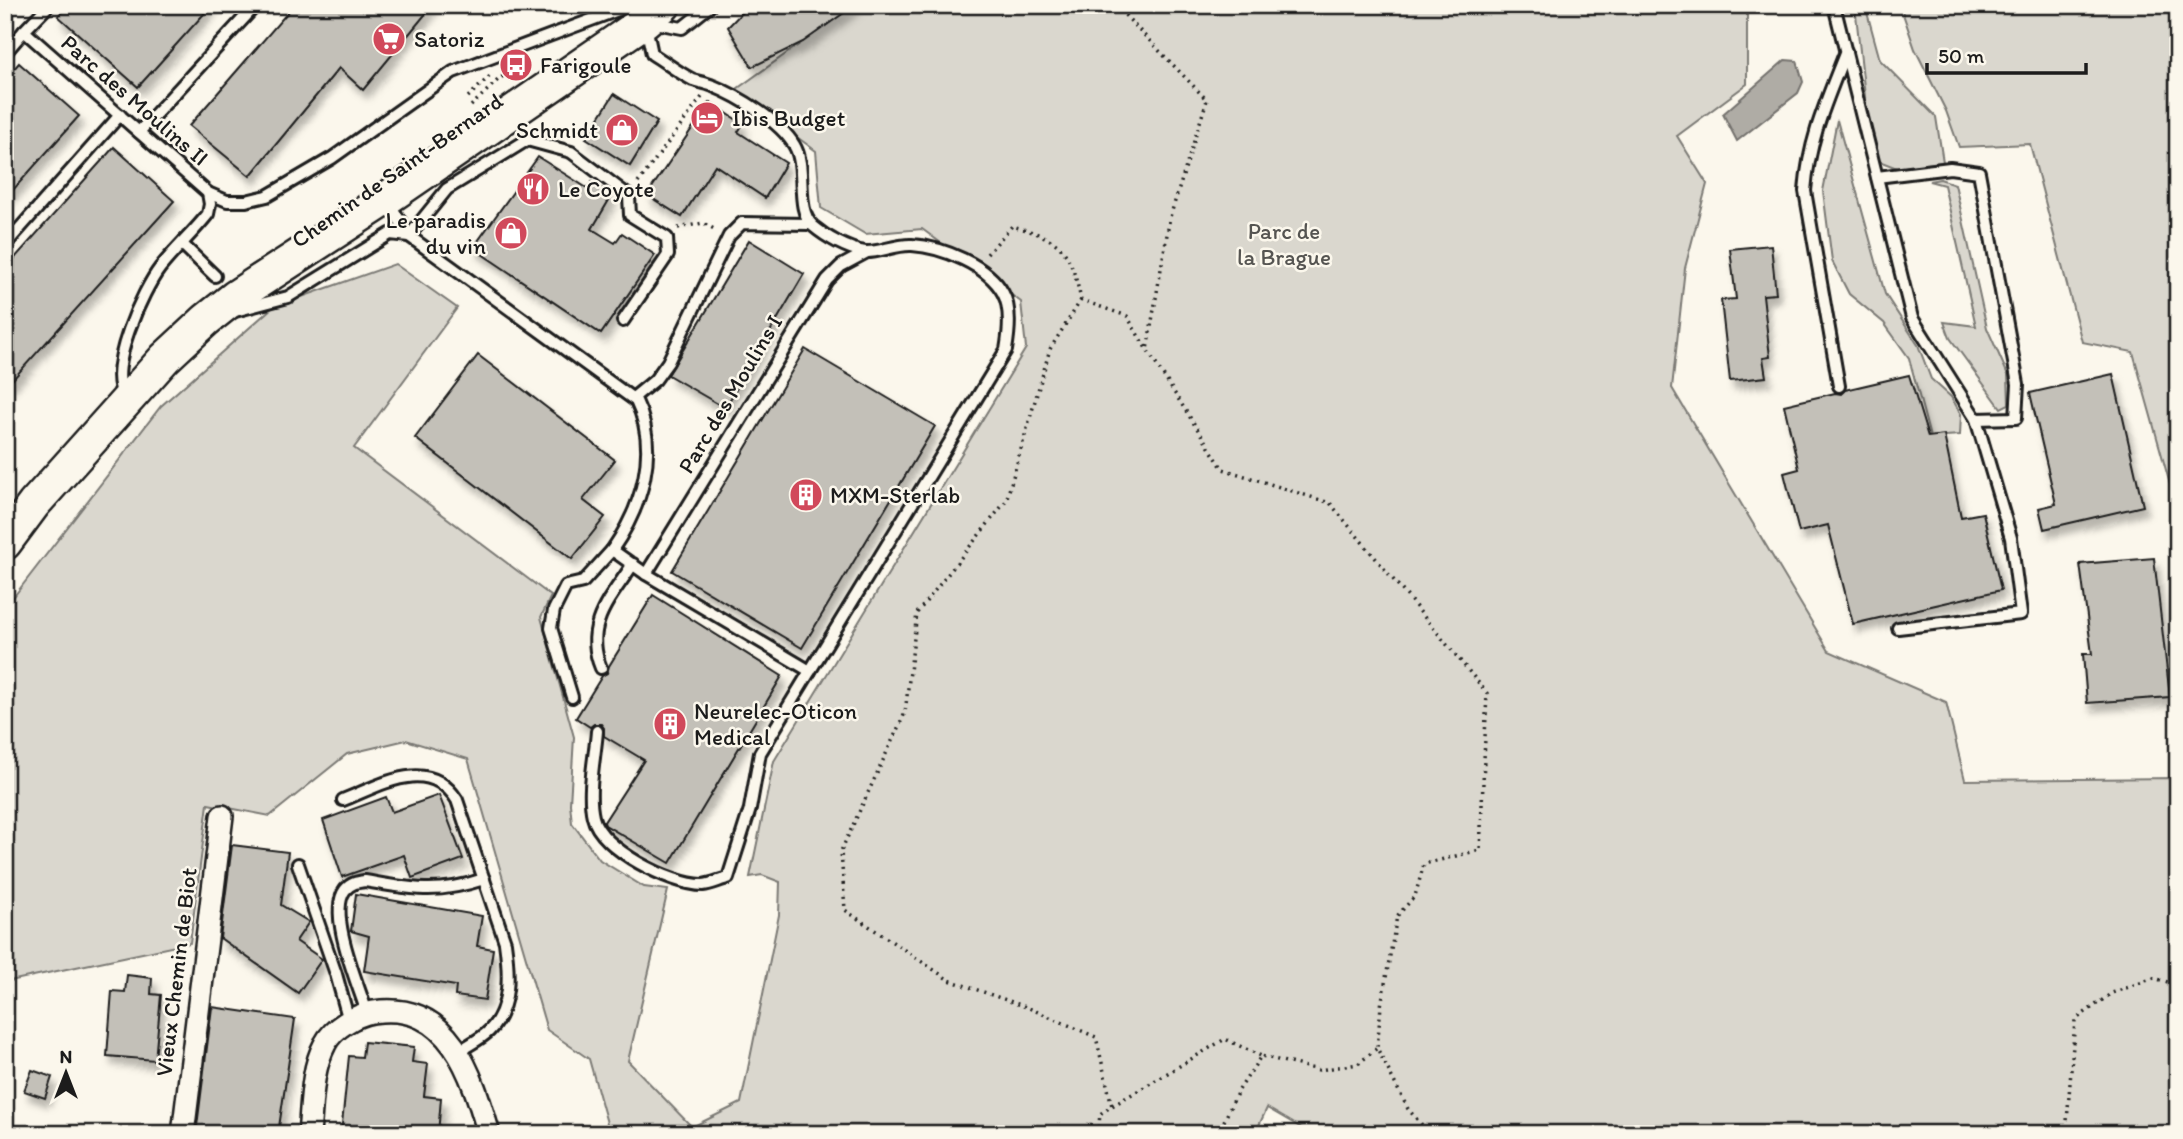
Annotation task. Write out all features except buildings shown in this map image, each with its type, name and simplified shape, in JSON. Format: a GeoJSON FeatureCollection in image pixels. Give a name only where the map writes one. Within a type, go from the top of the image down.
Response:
{"type":"FeatureCollection","features":[{"type":"Feature","properties":{"kind":"main road","name":"Chemin de Saint-Bernard"},"geometry":{"type":"LineString","coordinates":[[225,286],[262,267],[393,168],[585,41],[644,9]]}},
{"type":"Feature","properties":{"kind":"main road","name":"Chemin de Saint-Bernard"},"geometry":{"type":"LineString","coordinates":[[5,543],[34,504],[165,358],[206,320],[225,286],[386,199],[644,9]]}},
{"type":"Feature","properties":{"kind":"main road"},"geometry":{"type":"LineString","coordinates":[[386,199],[393,168]]}},
{"type":"Feature","properties":{"kind":"street","name":"Vieux Chemin de Biot"},"geometry":{"type":"LineString","coordinates":[[183,1134],[222,816]]}},
{"type":"Feature","properties":{"kind":"street"},"geometry":{"type":"LineString","coordinates":[[309,1134],[319,1058],[326,1042],[337,1029],[358,1017],[399,1012],[425,1020],[446,1037],[458,1052],[480,1103],[489,1134]]}},
{"type":"Feature","properties":{"kind":"lane"},"geometry":{"type":"LineString","coordinates":[[5,53],[49,5]]}},
{"type":"Feature","properties":{"kind":"lane"},"geometry":{"type":"LineString","coordinates":[[139,132],[257,5]]}},
{"type":"Feature","properties":{"kind":"lane"},"geometry":{"type":"LineString","coordinates":[[644,9],[682,27],[712,5]]}},
{"type":"Feature","properties":{"kind":"lane"},"geometry":{"type":"LineString","coordinates":[[1835,5],[1912,318],[1976,419],[2011,538],[2021,614],[1898,628]]}},
{"type":"Feature","properties":{"kind":"lane"},"geometry":{"type":"LineString","coordinates":[[644,9],[652,54],[692,79],[741,99],[793,142],[800,155],[804,208],[810,224]]}},
{"type":"Feature","properties":{"kind":"lane","name":"Parc des Moulins II"},"geometry":{"type":"LineString","coordinates":[[24,31],[208,192],[227,201],[246,201],[267,196],[332,158],[453,72],[644,9]]}},
{"type":"Feature","properties":{"kind":"lane"},"geometry":{"type":"LineString","coordinates":[[1839,386],[1805,191],[1813,138],[1846,51]]}},
{"type":"Feature","properties":{"kind":"lane"},"geometry":{"type":"LineString","coordinates":[[5,245],[120,115]]}},
{"type":"Feature","properties":{"kind":"lane"},"geometry":{"type":"LineString","coordinates":[[409,236],[447,189],[527,139],[571,152],[629,196],[630,215],[667,238],[668,255],[622,321]]}},
{"type":"Feature","properties":{"kind":"lane"},"geometry":{"type":"LineString","coordinates":[[1877,177],[1950,168],[1979,172],[2018,384],[2016,418],[1976,419]]}},
{"type":"Feature","properties":{"kind":"lane","name":"Parc des Moulins II"},"geometry":{"type":"LineString","coordinates":[[128,400],[120,389],[121,359],[125,341],[147,289],[161,267],[208,214],[208,192]]}},
{"type":"Feature","properties":{"kind":"lane"},"geometry":{"type":"LineString","coordinates":[[386,199],[409,236],[633,398],[655,380],[668,362],[729,236],[742,223],[810,224],[838,242],[867,252],[910,245],[955,256],[976,266],[1004,294],[1010,327],[1006,350],[760,753],[750,809],[729,878],[703,885],[676,880],[649,870],[600,831],[592,814],[597,731]]}},
{"type":"Feature","properties":{"kind":"lane"},"geometry":{"type":"LineString","coordinates":[[206,320],[288,297],[390,234],[409,236]]}},
{"type":"Feature","properties":{"kind":"lane"},"geometry":{"type":"LineString","coordinates":[[183,244],[225,286]]}},
{"type":"Feature","properties":{"kind":"lane","name":"Parc des Moulins I"},"geometry":{"type":"LineString","coordinates":[[646,574],[827,280],[841,266],[867,252]]}},
{"type":"Feature","properties":{"kind":"lane","name":"Parc des Moulins I"},"geometry":{"type":"LineString","coordinates":[[572,697],[551,628],[554,610],[566,586],[583,582],[612,550],[626,530],[638,502],[648,449],[643,416],[633,398]]}},
{"type":"Feature","properties":{"kind":"lane"},"geometry":{"type":"LineString","coordinates":[[612,550],[646,574],[810,671]]}},
{"type":"Feature","properties":{"kind":"lane"},"geometry":{"type":"LineString","coordinates":[[601,668],[595,653],[598,618],[633,564]]}},
{"type":"Feature","properties":{"kind":"lane"},"geometry":{"type":"LineString","coordinates":[[343,800],[405,776],[431,777],[443,783],[457,800],[505,942],[509,967],[508,985],[498,1018],[489,1031],[458,1052]]}},
{"type":"Feature","properties":{"kind":"lane"},"geometry":{"type":"LineString","coordinates":[[298,864],[336,974],[358,1017]]}},
{"type":"Feature","properties":{"kind":"lane"},"geometry":{"type":"LineString","coordinates":[[358,1017],[340,916],[345,891],[354,883],[365,881],[440,890],[484,879]]}},
{"type":"Feature","properties":{"kind":"path"},"geometry":{"type":"LineString","coordinates":[[1115,5],[1208,100],[1170,217],[1147,350]]}},
{"type":"Feature","properties":{"kind":"path"},"geometry":{"type":"LineString","coordinates":[[645,174],[711,85]]}},
{"type":"Feature","properties":{"kind":"path"},"geometry":{"type":"LineString","coordinates":[[468,97],[477,88]]}},
{"type":"Feature","properties":{"kind":"path"},"geometry":{"type":"LineString","coordinates":[[667,238],[677,228],[703,223],[729,236]]}},
{"type":"Feature","properties":{"kind":"path"},"geometry":{"type":"LineString","coordinates":[[976,266],[1012,226],[1043,234],[1068,255],[1081,300],[1050,349],[1006,501],[917,613],[905,713],[841,851],[845,910],[949,980],[1029,1008],[1096,1037],[1112,1105]]}},
{"type":"Feature","properties":{"kind":"path"},"geometry":{"type":"LineString","coordinates":[[1081,300],[1127,316],[1223,469],[1330,503],[1486,694],[1480,850],[1424,864],[1415,896],[1397,916],[1381,1006],[1377,1048],[1408,1109],[1430,1134]]}},
{"type":"Feature","properties":{"kind":"path"},"geometry":{"type":"LineString","coordinates":[[2067,1134],[2075,1020],[2112,993],[2154,978],[2178,985]]}},
{"type":"Feature","properties":{"kind":"path"},"geometry":{"type":"LineString","coordinates":[[1098,1134],[1100,1114],[1112,1105],[1225,1039],[1261,1056],[1319,1070],[1358,1064],[1377,1048]]}},
{"type":"Feature","properties":{"kind":"path"},"geometry":{"type":"LineString","coordinates":[[1218,1134],[1237,1093],[1261,1056]]}},
{"type":"Feature","properties":{"kind":"green space","name":"Parc de la Brague"},"geometry":{"type":"Polygon","coordinates":[[[854,5],[1747,5],[1747,84],[1677,136],[1707,184],[1685,268],[1672,388],[1829,651],[1946,702],[1965,780],[2178,778],[2178,1134],[1312,1134],[1267,1108],[1255,1134],[610,1134],[589,1059],[547,1030],[468,759],[406,740],[347,754],[270,816],[208,804],[190,943],[5,982],[5,608],[161,406],[273,307],[395,264],[457,308],[354,448],[551,596],[541,617],[574,737],[570,804],[572,823],[600,860],[644,887],[668,890],[628,1061],[692,1127],[741,1103],[779,915],[780,882],[762,875],[750,877],[774,761],[1026,348],[1021,302],[922,229],[865,234],[821,208],[816,151],[734,91],[854,5]]]}},
{"type":"Feature","properties":{"kind":"green space"},"geometry":{"type":"Polygon","coordinates":[[[1855,5],[1865,5],[1880,60],[1936,117],[1943,162],[1897,168],[1879,161],[1868,124],[1855,5]]]}},
{"type":"Feature","properties":{"kind":"green space"},"geometry":{"type":"Polygon","coordinates":[[[1900,5],[2178,5],[2178,513],[2133,352],[2082,342],[2030,144],[1959,147],[1946,111],[1915,49],[1900,5]]]}},
{"type":"Feature","properties":{"kind":"green space"},"geometry":{"type":"Polygon","coordinates":[[[1837,120],[1885,294],[1918,345],[1931,379],[1951,397],[1961,414],[1960,435],[1930,437],[1909,358],[1884,323],[1849,294],[1832,261],[1823,191],[1837,120]]]}},
{"type":"Feature","properties":{"kind":"green space"},"geometry":{"type":"Polygon","coordinates":[[[1940,179],[1955,184],[1987,328],[2008,375],[2009,404],[2001,408],[1950,338],[1944,322],[1976,326],[1944,185],[1929,181],[1940,179]]]}},
{"type":"Feature","properties":{"kind":"shaded area"},"geometry":{"type":"Polygon","coordinates":[[[1785,60],[1797,61],[1803,82],[1798,93],[1737,141],[1723,114],[1785,60]]]}},
{"type":"Feature","properties":{"kind":"place","name":"Satoriz"},"geometry":{"type":"Point","coordinates":[389,39]}},
{"type":"Feature","properties":{"kind":"place","name":"Farigoule"},"geometry":{"type":"Point","coordinates":[516,65]}},
{"type":"Feature","properties":{"kind":"place","name":"Ibis Budget"},"geometry":{"type":"Point","coordinates":[707,118]}},
{"type":"Feature","properties":{"kind":"place","name":"Schmidt"},"geometry":{"type":"Point","coordinates":[622,130]}},
{"type":"Feature","properties":{"kind":"place","name":"Le Coyote"},"geometry":{"type":"Point","coordinates":[533,189]}},
{"type":"Feature","properties":{"kind":"place","name":"Le paradis du vin"},"geometry":{"type":"Point","coordinates":[511,233]}},
{"type":"Feature","properties":{"kind":"place","name":"MXM-Sterlab"},"geometry":{"type":"Point","coordinates":[806,495]}},
{"type":"Feature","properties":{"kind":"place","name":"Neurelec-Oticon Medical"},"geometry":{"type":"Point","coordinates":[670,724]}}]}
